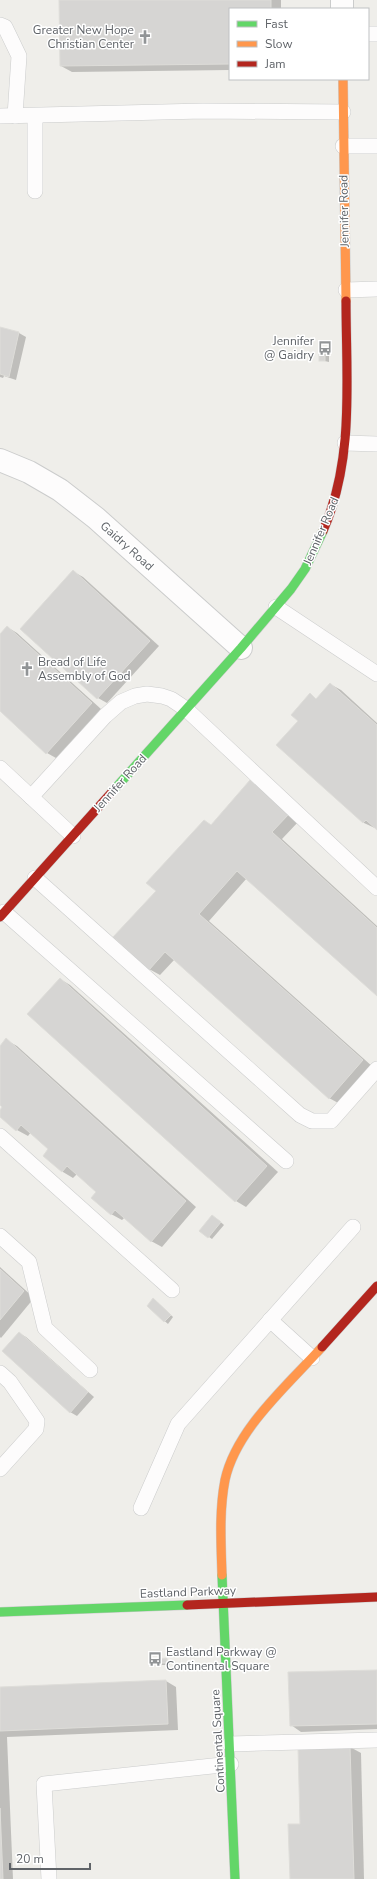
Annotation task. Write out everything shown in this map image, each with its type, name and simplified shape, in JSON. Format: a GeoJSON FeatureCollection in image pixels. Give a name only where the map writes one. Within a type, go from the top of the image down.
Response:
{"type":"FeatureCollection","features":[{"type":"Feature","properties":{"kind":"street","name":"Jennifer Road"},"geometry":{"type":"LineString","coordinates":[[2,914],[241,648],[291,590],[305,569],[324,529],[337,492],[342,469],[347,421],[342,80]]}},
{"type":"Feature","properties":{"kind":"street","name":"Gaidry Road"},"geometry":{"type":"LineString","coordinates":[[0,460],[29,472],[60,490],[96,518],[241,648]]}},
{"type":"Feature","properties":{"kind":"street","name":"Continental Square"},"geometry":{"type":"LineString","coordinates":[[235,1879],[223,1603],[222,1510],[224,1486],[231,1462],[255,1421],[377,1286]]}},
{"type":"Feature","properties":{"kind":"street","name":"Eastland Parkway"},"geometry":{"type":"LineString","coordinates":[[0,1612],[377,1597]]}},
{"type":"Feature","properties":{"kind":"lane"},"geometry":{"type":"LineString","coordinates":[[0,26],[5,27],[19,56],[15,116]]}},
{"type":"Feature","properties":{"kind":"lane"},"geometry":{"type":"LineString","coordinates":[[0,116],[203,112],[343,112]]}},
{"type":"Feature","properties":{"kind":"lane"},"geometry":{"type":"LineString","coordinates":[[35,116],[35,191]]}},
{"type":"Feature","properties":{"kind":"lane"},"geometry":{"type":"LineString","coordinates":[[343,146],[377,146]]}},
{"type":"Feature","properties":{"kind":"lane"},"geometry":{"type":"LineString","coordinates":[[346,290],[377,289]]}},
{"type":"Feature","properties":{"kind":"lane"},"geometry":{"type":"LineString","coordinates":[[345,443],[377,444]]}},
{"type":"Feature","properties":{"kind":"lane"},"geometry":{"type":"LineString","coordinates":[[276,607],[377,674]]}},
{"type":"Feature","properties":{"kind":"lane"},"geometry":{"type":"LineString","coordinates":[[31,797],[105,716],[121,702],[136,696],[147,694],[166,698],[186,709],[377,888]]}},
{"type":"Feature","properties":{"kind":"lane"},"geometry":{"type":"LineString","coordinates":[[0,768],[73,836]]}},
{"type":"Feature","properties":{"kind":"lane"},"geometry":{"type":"LineString","coordinates":[[35,878],[300,1115],[312,1121],[331,1121],[377,1068]]}},
{"type":"Feature","properties":{"kind":"lane"},"geometry":{"type":"LineString","coordinates":[[2,914],[286,1162]]}},
{"type":"Feature","properties":{"kind":"lane"},"geometry":{"type":"LineString","coordinates":[[0,1136],[172,1290]]}},
{"type":"Feature","properties":{"kind":"lane"},"geometry":{"type":"LineString","coordinates":[[141,1508],[178,1424],[353,1227]]}},
{"type":"Feature","properties":{"kind":"lane"},"geometry":{"type":"LineString","coordinates":[[0,1236],[29,1262],[45,1328],[90,1370]]}},
{"type":"Feature","properties":{"kind":"lane"},"geometry":{"type":"LineString","coordinates":[[270,1320],[312,1358]]}},
{"type":"Feature","properties":{"kind":"lane"},"geometry":{"type":"LineString","coordinates":[[0,1373],[10,1382],[37,1421],[36,1429],[0,1470]]}},
{"type":"Feature","properties":{"kind":"lane"},"geometry":{"type":"LineString","coordinates":[[230,1744],[377,1740]]}},
{"type":"Feature","properties":{"kind":"lane"},"geometry":{"type":"LineString","coordinates":[[49,1879],[44,1784],[231,1764]]}},
{"type":"Feature","properties":{"kind":"building","name":"Greater New Hope Christian Center"},"geometry":{"type":"Polygon","coordinates":[[[59,0],[271,0],[271,8],[229,8],[229,64],[60,66],[59,0]]]}},
{"type":"Feature","properties":{"kind":"building"},"geometry":{"type":"Polygon","coordinates":[[[0,327],[19,332],[9,377],[0,374],[0,327]]]}},
{"type":"Feature","properties":{"kind":"building"},"geometry":{"type":"Polygon","coordinates":[[[319,350],[325,350],[325,361],[319,361],[319,350]]]}},
{"type":"Feature","properties":{"kind":"building"},"geometry":{"type":"Polygon","coordinates":[[[73,570],[150,641],[97,699],[20,629],[73,570]]]}},
{"type":"Feature","properties":{"kind":"building","name":"Bread of Life Assembly of God"},"geometry":{"type":"Polygon","coordinates":[[[7,626],[92,703],[46,754],[0,711],[0,634],[7,626]]]}},
{"type":"Feature","properties":{"kind":"building"},"geometry":{"type":"Polygon","coordinates":[[[330,683],[377,725],[377,830],[366,820],[363,823],[276,745],[298,721],[291,715],[310,693],[316,699],[330,683]]]}},
{"type":"Feature","properties":{"kind":"building"},"geometry":{"type":"Polygon","coordinates":[[[250,780],[289,814],[272,832],[377,928],[377,996],[237,871],[199,914],[363,1060],[329,1099],[165,952],[149,970],[113,937],[156,891],[146,883],[204,820],[211,825],[250,780]]]}},
{"type":"Feature","properties":{"kind":"building"},"geometry":{"type":"Polygon","coordinates":[[[60,978],[267,1166],[235,1202],[27,1014],[60,978]]]}},
{"type":"Feature","properties":{"kind":"building"},"geometry":{"type":"Polygon","coordinates":[[[6,1038],[186,1201],[151,1242],[115,1210],[111,1215],[91,1198],[96,1192],[67,1166],[62,1172],[43,1156],[48,1149],[21,1125],[16,1131],[0,1117],[0,1110],[2,1107],[0,1105],[0,1046],[6,1038]]]}},
{"type":"Feature","properties":{"kind":"building"},"geometry":{"type":"Polygon","coordinates":[[[212,1215],[221,1222],[208,1238],[199,1231],[212,1215]]]}},
{"type":"Feature","properties":{"kind":"building"},"geometry":{"type":"Polygon","coordinates":[[[0,1269],[24,1291],[0,1320],[0,1269]]]}},
{"type":"Feature","properties":{"kind":"building"},"geometry":{"type":"Polygon","coordinates":[[[153,1298],[171,1315],[164,1322],[147,1306],[153,1298]]]}},
{"type":"Feature","properties":{"kind":"building"},"geometry":{"type":"Polygon","coordinates":[[[19,1332],[88,1392],[70,1413],[2,1351],[19,1332]]]}},
{"type":"Feature","properties":{"kind":"building"},"geometry":{"type":"Polygon","coordinates":[[[167,1658],[167,1663],[156,1663],[156,1659],[167,1658]]]}},
{"type":"Feature","properties":{"kind":"building"},"geometry":{"type":"Polygon","coordinates":[[[377,1670],[377,1724],[290,1726],[288,1672],[377,1670]]]}},
{"type":"Feature","properties":{"kind":"building"},"geometry":{"type":"Polygon","coordinates":[[[166,1680],[168,1724],[0,1731],[0,1687],[166,1680]]]}},
{"type":"Feature","properties":{"kind":"building"},"geometry":{"type":"Polygon","coordinates":[[[350,1746],[354,1879],[290,1879],[288,1824],[300,1824],[298,1747],[350,1746]]]}},
{"type":"Feature","properties":{"kind":"building"},"geometry":{"type":"Polygon","coordinates":[[[0,1808],[3,1879],[0,1879],[0,1808]]]}},
{"type":"Feature","properties":{"kind":"traffic: fast"},"geometry":{"type":"LineString","coordinates":[[112,792],[241,648],[291,589],[305,569],[323,531]]}},
{"type":"Feature","properties":{"kind":"traffic: fast"},"geometry":{"type":"LineString","coordinates":[[222,1575],[235,1879]]}},
{"type":"Feature","properties":{"kind":"traffic: fast"},"geometry":{"type":"LineString","coordinates":[[0,1612],[187,1605]]}},
{"type":"Feature","properties":{"kind":"traffic: slow"},"geometry":{"type":"LineString","coordinates":[[343,80],[346,301]]}},
{"type":"Feature","properties":{"kind":"traffic: slow"},"geometry":{"type":"LineString","coordinates":[[222,1575],[222,1503],[225,1480],[231,1461],[240,1443],[265,1409],[322,1347]]}},
{"type":"Feature","properties":{"kind":"traffic: jam"},"geometry":{"type":"LineString","coordinates":[[323,531],[333,503],[340,475],[344,446],[347,388],[346,301]]}},
{"type":"Feature","properties":{"kind":"traffic: jam"},"geometry":{"type":"LineString","coordinates":[[0,917],[112,792]]}},
{"type":"Feature","properties":{"kind":"traffic: jam"},"geometry":{"type":"LineString","coordinates":[[322,1347],[377,1286]]}},
{"type":"Feature","properties":{"kind":"traffic: jam"},"geometry":{"type":"LineString","coordinates":[[187,1605],[377,1597]]}},
{"type":"Feature","properties":{"kind":"place","name":"Greater New Hope Christian Center"},"geometry":{"type":"Point","coordinates":[145,37]}},
{"type":"Feature","properties":{"kind":"place","name":"Jennifer @ Gaidry"},"geometry":{"type":"Point","coordinates":[325,348]}},
{"type":"Feature","properties":{"kind":"place","name":"Bread of Life Assembly of God"},"geometry":{"type":"Point","coordinates":[27,669]}},
{"type":"Feature","properties":{"kind":"place","name":"Eastland Parkway @ Continental Square"},"geometry":{"type":"Point","coordinates":[155,1659]}}]}
